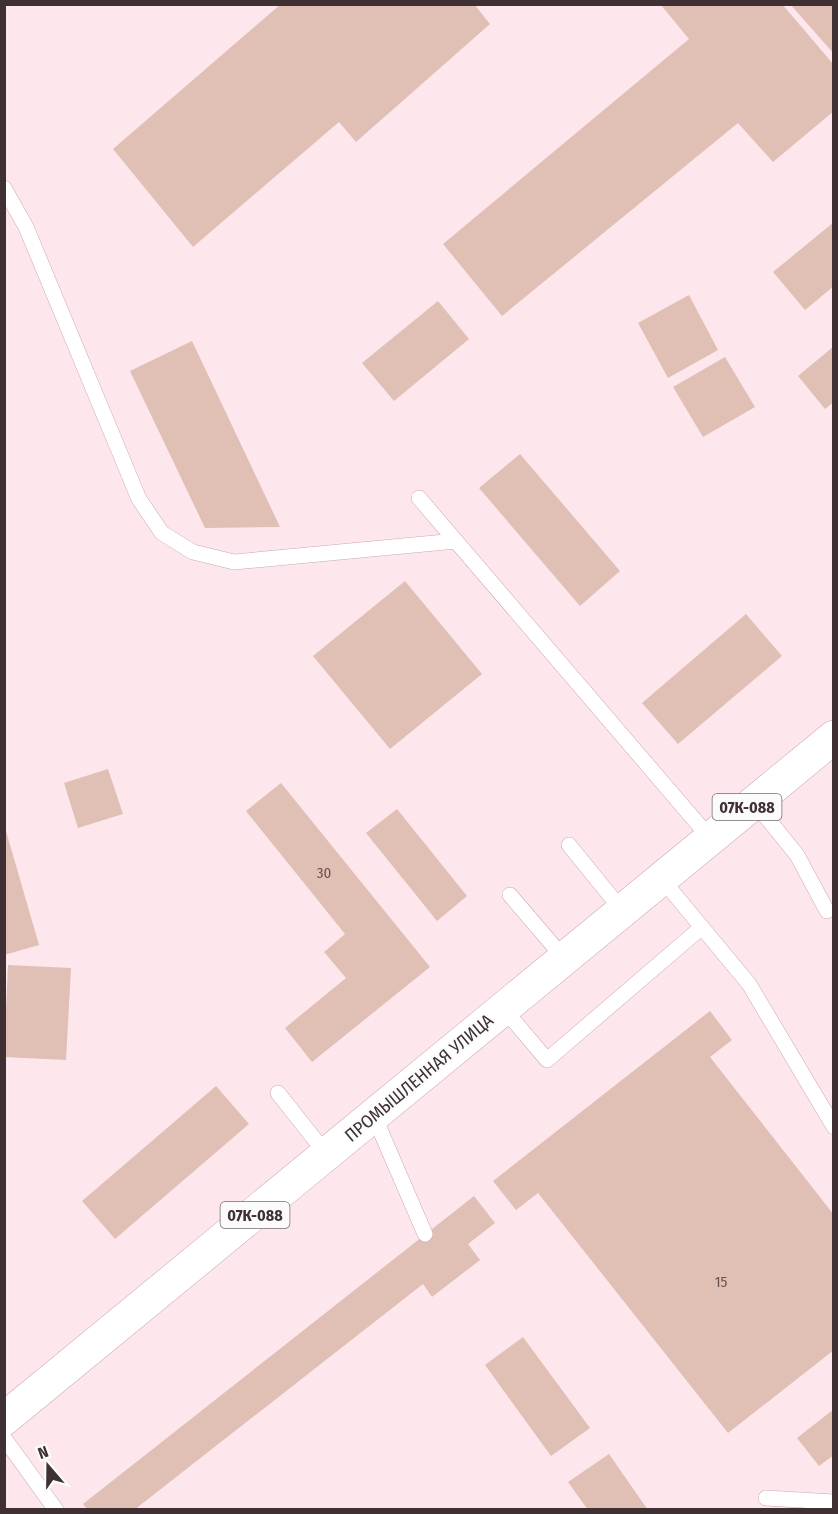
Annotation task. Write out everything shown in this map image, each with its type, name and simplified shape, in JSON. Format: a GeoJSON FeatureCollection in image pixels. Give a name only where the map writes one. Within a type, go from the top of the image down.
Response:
{"type":"FeatureCollection","features":[{"type":"Feature","properties":{"kind":"main road","name":"ПРОМЫШЛЕННАЯ УЛИЦА"},"geometry":{"type":"LineString","coordinates":[[4,1419],[327,1155],[621,909],[834,737]]}},
{"type":"Feature","properties":{"kind":"lane"},"geometry":{"type":"LineString","coordinates":[[4,188],[27,227],[139,499],[162,534],[193,552],[234,562],[456,542]]}},
{"type":"Feature","properties":{"kind":"lane"},"geometry":{"type":"LineString","coordinates":[[419,498],[710,838]]}},
{"type":"Feature","properties":{"kind":"lane"},"geometry":{"type":"LineString","coordinates":[[754,802],[797,855],[827,911]]}},
{"type":"Feature","properties":{"kind":"lane"},"geometry":{"type":"LineString","coordinates":[[568,845],[621,909]]}},
{"type":"Feature","properties":{"kind":"lane"},"geometry":{"type":"LineString","coordinates":[[661,878],[749,984],[834,1127]]}},
{"type":"Feature","properties":{"kind":"lane"},"geometry":{"type":"LineString","coordinates":[[510,895],[563,957]]}},
{"type":"Feature","properties":{"kind":"lane"},"geometry":{"type":"LineString","coordinates":[[503,1008],[547,1060],[702,927]]}},
{"type":"Feature","properties":{"kind":"lane"},"geometry":{"type":"LineString","coordinates":[[278,1093],[327,1155]]}},
{"type":"Feature","properties":{"kind":"lane"},"geometry":{"type":"LineString","coordinates":[[374,1116],[425,1234]]}},
{"type":"Feature","properties":{"kind":"lane"},"geometry":{"type":"LineString","coordinates":[[4,1438],[56,1509]]}},
{"type":"Feature","properties":{"kind":"lane"},"geometry":{"type":"LineString","coordinates":[[766,1498],[834,1502]]}},
{"type":"Feature","properties":{"kind":"building"},"geometry":{"type":"Polygon","coordinates":[[[281,4],[474,4],[490,24],[356,142],[339,122],[193,247],[113,149],[281,4]]]}},
{"type":"Feature","properties":{"kind":"building"},"geometry":{"type":"Polygon","coordinates":[[[660,4],[782,4],[834,65],[834,111],[773,162],[738,123],[502,316],[443,244],[689,39],[660,4]]]}},
{"type":"Feature","properties":{"kind":"building"},"geometry":{"type":"Polygon","coordinates":[[[790,4],[834,4],[834,54],[790,4]]]}},
{"type":"Feature","properties":{"kind":"building"},"geometry":{"type":"Polygon","coordinates":[[[834,222],[834,286],[805,310],[773,272],[834,222]]]}},
{"type":"Feature","properties":{"kind":"building"},"geometry":{"type":"Polygon","coordinates":[[[689,295],[718,350],[668,378],[638,323],[689,295]]]}},
{"type":"Feature","properties":{"kind":"building"},"geometry":{"type":"Polygon","coordinates":[[[438,301],[469,339],[394,401],[362,363],[438,301]]]}},
{"type":"Feature","properties":{"kind":"building"},"geometry":{"type":"Polygon","coordinates":[[[192,341],[280,527],[205,528],[130,371],[192,341]]]}},
{"type":"Feature","properties":{"kind":"building"},"geometry":{"type":"Polygon","coordinates":[[[834,346],[834,402],[825,409],[798,376],[834,346]]]}},
{"type":"Feature","properties":{"kind":"building"},"geometry":{"type":"Polygon","coordinates":[[[725,357],[755,407],[703,437],[673,387],[725,357]]]}},
{"type":"Feature","properties":{"kind":"building"},"geometry":{"type":"Polygon","coordinates":[[[520,454],[620,571],[580,606],[479,488],[520,454]]]}},
{"type":"Feature","properties":{"kind":"building"},"geometry":{"type":"Polygon","coordinates":[[[405,581],[482,674],[390,749],[313,656],[405,581]]]}},
{"type":"Feature","properties":{"kind":"building"},"geometry":{"type":"Polygon","coordinates":[[[746,614],[782,656],[678,744],[642,703],[746,614]]]}},
{"type":"Feature","properties":{"kind":"building"},"geometry":{"type":"Polygon","coordinates":[[[108,769],[123,814],[78,828],[64,783],[108,769]]]}},
{"type":"Feature","properties":{"kind":"building"},"geometry":{"type":"Polygon","coordinates":[[[281,783],[430,967],[312,1062],[285,1028],[346,978],[324,952],[345,934],[246,811],[281,783]]]}},
{"type":"Feature","properties":{"kind":"building"},"geometry":{"type":"Polygon","coordinates":[[[397,809],[467,896],[437,921],[366,833],[397,809]]]}},
{"type":"Feature","properties":{"kind":"building"},"geometry":{"type":"Polygon","coordinates":[[[4,824],[39,945],[4,955],[4,824]]]}},
{"type":"Feature","properties":{"kind":"building"},"geometry":{"type":"Polygon","coordinates":[[[8,965],[71,968],[66,1060],[4,1057],[8,965]]]}},
{"type":"Feature","properties":{"kind":"building"},"geometry":{"type":"Polygon","coordinates":[[[710,1011],[732,1040],[710,1057],[834,1215],[834,1350],[728,1433],[538,1193],[516,1210],[493,1181],[710,1011]]]}},
{"type":"Feature","properties":{"kind":"building"},"geometry":{"type":"Polygon","coordinates":[[[216,1086],[249,1124],[115,1239],[82,1201],[216,1086]]]}},
{"type":"Feature","properties":{"kind":"building"},"geometry":{"type":"Polygon","coordinates":[[[474,1196],[495,1223],[468,1244],[480,1260],[432,1297],[423,1284],[134,1510],[88,1510],[83,1504],[474,1196]]]}},
{"type":"Feature","properties":{"kind":"building"},"geometry":{"type":"Polygon","coordinates":[[[523,1337],[590,1428],[551,1456],[485,1365],[523,1337]]]}},
{"type":"Feature","properties":{"kind":"building"},"geometry":{"type":"Polygon","coordinates":[[[834,1409],[834,1455],[819,1466],[797,1438],[834,1409]]]}},
{"type":"Feature","properties":{"kind":"building"},"geometry":{"type":"Polygon","coordinates":[[[609,1454],[648,1510],[588,1510],[568,1482],[609,1454]]]}}]}
